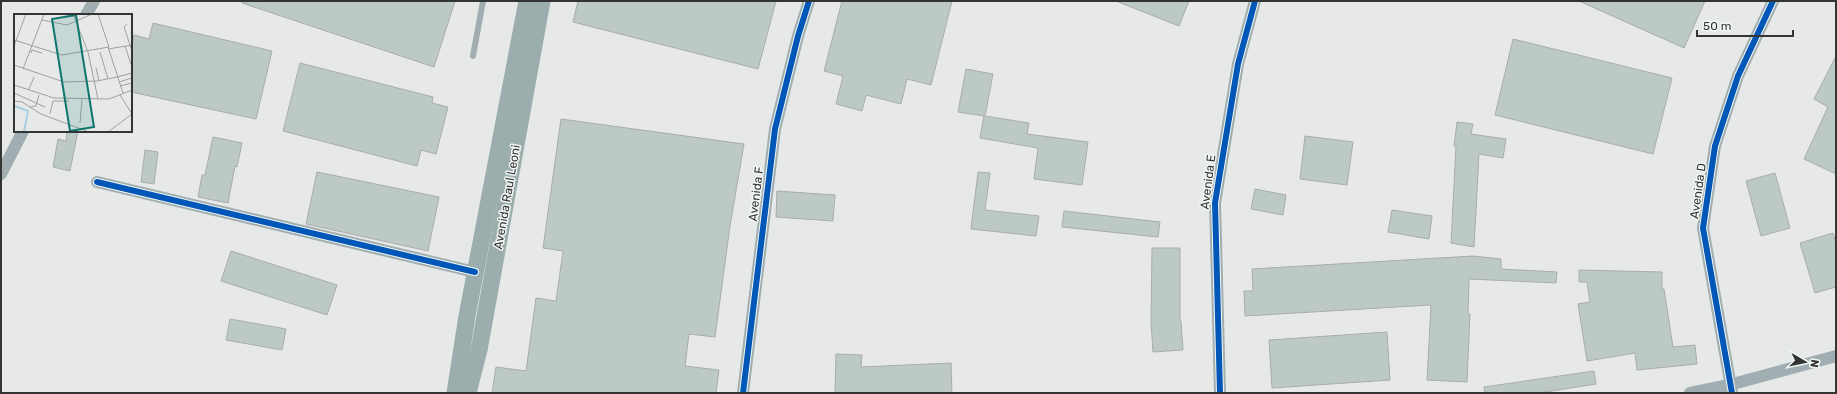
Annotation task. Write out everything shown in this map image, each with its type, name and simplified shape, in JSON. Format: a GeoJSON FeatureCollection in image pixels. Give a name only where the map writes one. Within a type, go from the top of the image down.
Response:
{"type":"FeatureCollection","features":[{"type":"Feature","properties":{"kind":"main road","name":"Avenida Raul Leoni"},"geometry":{"type":"LineString","coordinates":[[454,393],[527,1]]}},
{"type":"Feature","properties":{"kind":"main road","name":"Avenida Raul Leoni"},"geometry":{"type":"LineString","coordinates":[[468,393],[479,350],[542,1]]}},
{"type":"Feature","properties":{"kind":"street"},"geometry":{"type":"LineString","coordinates":[[87,14],[94,1]]}},
{"type":"Feature","properties":{"kind":"street","name":"Avenida F"},"geometry":{"type":"LineString","coordinates":[[743,393],[776,129],[798,36],[809,1]]}},
{"type":"Feature","properties":{"kind":"street","name":"Avenida E"},"geometry":{"type":"LineString","coordinates":[[1220,393],[1215,203],[1238,64],[1255,1]]}},
{"type":"Feature","properties":{"kind":"street","name":"Avenida D"},"geometry":{"type":"LineString","coordinates":[[1730,389],[1703,228],[1715,146],[1738,76],[1773,1]]}},
{"type":"Feature","properties":{"kind":"street"},"geometry":{"type":"LineString","coordinates":[[1,174],[22,132]]}},
{"type":"Feature","properties":{"kind":"street"},"geometry":{"type":"LineString","coordinates":[[97,182],[476,272]]}},
{"type":"Feature","properties":{"kind":"street"},"geometry":{"type":"LineString","coordinates":[[1690,393],[1730,389],[1836,356]]}},
{"type":"Feature","properties":{"kind":"lane"},"geometry":{"type":"LineString","coordinates":[[472,56],[483,1]]}},
{"type":"Feature","properties":{"kind":"building"},"geometry":{"type":"Polygon","coordinates":[[[242,1],[455,1],[434,67],[242,3],[242,1]]]}},
{"type":"Feature","properties":{"kind":"building"},"geometry":{"type":"Polygon","coordinates":[[[578,1],[776,1],[758,69],[573,22],[578,1]]]}},
{"type":"Feature","properties":{"kind":"building"},"geometry":{"type":"Polygon","coordinates":[[[842,1],[952,1],[931,85],[907,79],[901,104],[866,95],[862,111],[836,104],[843,76],[824,71],[842,1]]]}},
{"type":"Feature","properties":{"kind":"building"},"geometry":{"type":"Polygon","coordinates":[[[1116,1],[1189,1],[1179,26],[1116,1]]]}},
{"type":"Feature","properties":{"kind":"building"},"geometry":{"type":"Polygon","coordinates":[[[1579,1],[1705,1],[1684,48],[1579,1]]]}},
{"type":"Feature","properties":{"kind":"building"},"geometry":{"type":"Polygon","coordinates":[[[153,23],[272,51],[256,119],[132,92],[132,42],[134,35],[149,39],[153,23]]]}},
{"type":"Feature","properties":{"kind":"building"},"geometry":{"type":"Polygon","coordinates":[[[1513,39],[1672,78],[1653,154],[1495,115],[1513,39]]]}},
{"type":"Feature","properties":{"kind":"building"},"geometry":{"type":"Polygon","coordinates":[[[1836,56],[1836,174],[1804,159],[1828,107],[1814,99],[1836,56]]]}},
{"type":"Feature","properties":{"kind":"building"},"geometry":{"type":"Polygon","coordinates":[[[300,63],[433,97],[432,103],[448,107],[436,154],[421,150],[417,166],[283,131],[300,63]]]}},
{"type":"Feature","properties":{"kind":"building"},"geometry":{"type":"Polygon","coordinates":[[[966,69],[993,74],[985,116],[1029,123],[1027,134],[1088,142],[1082,185],[1034,179],[1038,148],[980,138],[984,116],[958,112],[966,69]]]}},
{"type":"Feature","properties":{"kind":"building"},"geometry":{"type":"Polygon","coordinates":[[[561,119],[744,144],[730,226],[715,337],[689,334],[685,366],[719,370],[716,393],[492,393],[496,367],[526,371],[536,298],[556,301],[563,251],[543,248],[561,119]]]}},
{"type":"Feature","properties":{"kind":"building"},"geometry":{"type":"Polygon","coordinates":[[[1457,122],[1473,124],[1471,134],[1506,139],[1503,158],[1479,154],[1474,247],[1451,243],[1456,146],[1454,146],[1457,122]]]}},
{"type":"Feature","properties":{"kind":"building"},"geometry":{"type":"Polygon","coordinates":[[[67,132],[78,132],[70,171],[53,167],[58,139],[66,141],[67,132]]]}},
{"type":"Feature","properties":{"kind":"building"},"geometry":{"type":"Polygon","coordinates":[[[1305,136],[1353,142],[1347,185],[1300,179],[1305,136]]]}},
{"type":"Feature","properties":{"kind":"building"},"geometry":{"type":"Polygon","coordinates":[[[213,137],[242,143],[237,167],[235,166],[228,203],[198,197],[202,175],[205,175],[213,137]]]}},
{"type":"Feature","properties":{"kind":"building"},"geometry":{"type":"Polygon","coordinates":[[[145,150],[158,152],[154,184],[141,182],[145,150]]]}},
{"type":"Feature","properties":{"kind":"building"},"geometry":{"type":"Polygon","coordinates":[[[317,172],[439,197],[428,251],[306,224],[317,172]]]}},
{"type":"Feature","properties":{"kind":"building"},"geometry":{"type":"Polygon","coordinates":[[[978,172],[990,173],[985,210],[1039,216],[1036,236],[971,229],[978,172]]]}},
{"type":"Feature","properties":{"kind":"building"},"geometry":{"type":"Polygon","coordinates":[[[1775,173],[1790,228],[1761,236],[1746,181],[1775,173]]]}},
{"type":"Feature","properties":{"kind":"building"},"geometry":{"type":"Polygon","coordinates":[[[1255,189],[1286,195],[1283,215],[1251,209],[1255,189]]]}},
{"type":"Feature","properties":{"kind":"building"},"geometry":{"type":"Polygon","coordinates":[[[777,191],[835,195],[833,221],[776,217],[777,191]]]}},
{"type":"Feature","properties":{"kind":"building"},"geometry":{"type":"Polygon","coordinates":[[[1392,210],[1432,216],[1429,239],[1388,232],[1392,210]]]}},
{"type":"Feature","properties":{"kind":"building"},"geometry":{"type":"Polygon","coordinates":[[[1064,211],[1160,222],[1158,237],[1062,227],[1064,211]]]}},
{"type":"Feature","properties":{"kind":"building"},"geometry":{"type":"Polygon","coordinates":[[[1833,233],[1836,243],[1836,287],[1815,293],[1800,243],[1833,233]]]}},
{"type":"Feature","properties":{"kind":"building"},"geometry":{"type":"Polygon","coordinates":[[[1152,248],[1180,248],[1180,321],[1183,350],[1153,352],[1151,323],[1152,248]]]}},
{"type":"Feature","properties":{"kind":"building"},"geometry":{"type":"Polygon","coordinates":[[[231,251],[337,285],[327,315],[221,281],[231,251]]]}},
{"type":"Feature","properties":{"kind":"building"},"geometry":{"type":"Polygon","coordinates":[[[1473,256],[1501,259],[1501,269],[1557,272],[1556,283],[1469,279],[1468,314],[1470,314],[1467,382],[1427,380],[1431,305],[1245,316],[1244,291],[1253,291],[1252,269],[1473,256]]]}},
{"type":"Feature","properties":{"kind":"building"},"geometry":{"type":"Polygon","coordinates":[[[1579,270],[1662,272],[1662,289],[1664,289],[1673,347],[1695,345],[1697,364],[1637,370],[1635,353],[1587,361],[1578,304],[1590,302],[1587,282],[1579,282],[1579,270]]]}},
{"type":"Feature","properties":{"kind":"building"},"geometry":{"type":"Polygon","coordinates":[[[230,319],[286,329],[282,350],[226,340],[230,319]]]}},
{"type":"Feature","properties":{"kind":"building"},"geometry":{"type":"Polygon","coordinates":[[[1387,332],[1390,380],[1272,388],[1269,340],[1387,332]]]}},
{"type":"Feature","properties":{"kind":"building"},"geometry":{"type":"Polygon","coordinates":[[[836,354],[862,355],[861,367],[951,363],[952,393],[835,393],[836,354]]]}},
{"type":"Feature","properties":{"kind":"building"},"geometry":{"type":"Polygon","coordinates":[[[1594,371],[1596,384],[1539,393],[1485,393],[1484,387],[1594,371]]]}},
{"type":"Feature","properties":{"kind":"cycle path"},"geometry":{"type":"LineString","coordinates":[[743,393],[775,129],[798,36],[809,1]]}},
{"type":"Feature","properties":{"kind":"cycle path"},"geometry":{"type":"LineString","coordinates":[[1220,393],[1215,203],[1238,64],[1255,1]]}},
{"type":"Feature","properties":{"kind":"cycle path"},"geometry":{"type":"LineString","coordinates":[[1732,393],[1703,228],[1715,146],[1738,76],[1773,1]]}},
{"type":"Feature","properties":{"kind":"cycle path"},"geometry":{"type":"LineString","coordinates":[[97,182],[475,272]]}}]}
